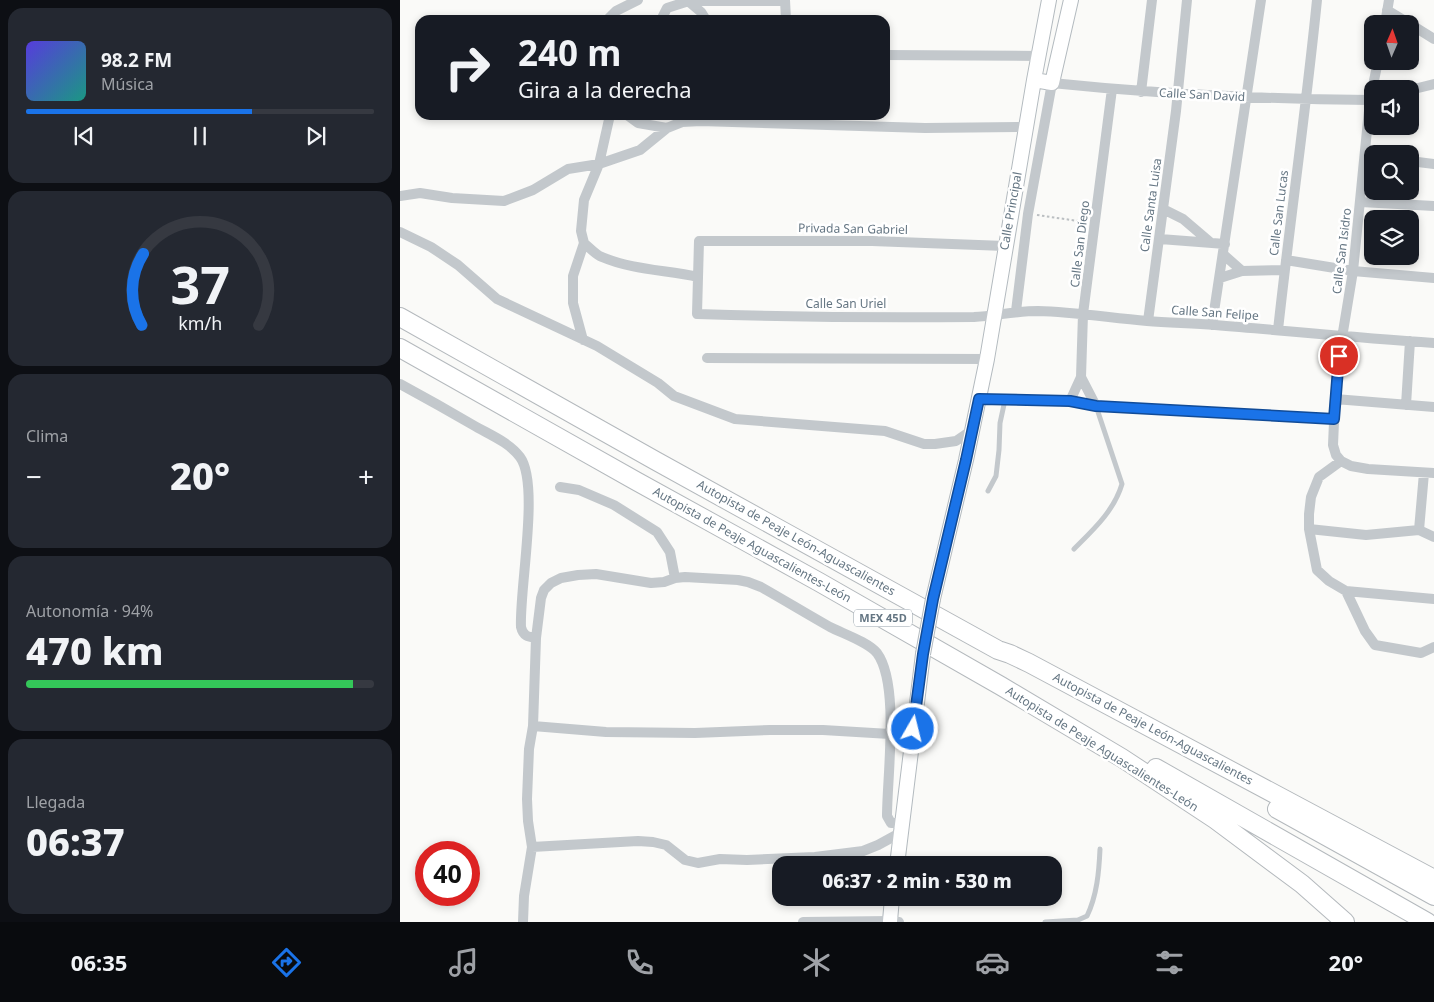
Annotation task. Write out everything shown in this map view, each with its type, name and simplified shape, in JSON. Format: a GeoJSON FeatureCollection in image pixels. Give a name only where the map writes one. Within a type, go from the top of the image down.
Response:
{"type":"FeatureCollection","features":[{"type":"Feature","properties":{"kind":"highway","name":"Autopista de Peaje León-Aguascalientes"},"geometry":{"type":"LineString","coordinates":[[400,317],[998,650],[1052,675],[1434,879]]}},
{"type":"Feature","properties":{"kind":"highway","name":"Autopista de Peaje Aguascalientes-León"},"geometry":{"type":"LineString","coordinates":[[400,348],[828,587],[1122,758],[1216,820],[1302,884],[1345,922]]}},
{"type":"Feature","properties":{"kind":"highway"},"geometry":{"type":"LineString","coordinates":[[998,650],[1025,668],[1434,896]]}},
{"type":"Feature","properties":{"kind":"highway"},"geometry":{"type":"LineString","coordinates":[[1001,686],[1033,700],[1124,750],[1427,922]]}},
{"type":"Feature","properties":{"kind":"street"},"geometry":{"type":"LineString","coordinates":[[612,15],[616,10],[638,0]]}},
{"type":"Feature","properties":{"kind":"street"},"geometry":{"type":"LineString","coordinates":[[664,15],[667,8],[688,1],[785,0],[786,15]]}},
{"type":"Feature","properties":{"kind":"street","name":"Calle Principal"},"geometry":{"type":"LineString","coordinates":[[897,856],[923,654],[933,599],[987,359],[1049,0]]}},
{"type":"Feature","properties":{"kind":"street"},"geometry":{"type":"LineString","coordinates":[[1016,311],[1028,214],[1052,83],[1071,0]]}},
{"type":"Feature","properties":{"kind":"street"},"geometry":{"type":"LineString","coordinates":[[1141,92],[1152,0]]}},
{"type":"Feature","properties":{"kind":"street","name":"Calle Santa Luisa"},"geometry":{"type":"LineString","coordinates":[[1148,321],[1164,209],[1187,0]]}},
{"type":"Feature","properties":{"kind":"street"},"geometry":{"type":"LineString","coordinates":[[1212,324],[1224,255],[1261,0]]}},
{"type":"Feature","properties":{"kind":"street","name":"Calle San Lucas"},"geometry":{"type":"LineString","coordinates":[[1278,330],[1296,169],[1307,100],[1317,0]]}},
{"type":"Feature","properties":{"kind":"street"},"geometry":{"type":"LineString","coordinates":[[688,1],[703,15]]}},
{"type":"Feature","properties":{"kind":"street"},"geometry":{"type":"LineString","coordinates":[[1388,5],[1400,15]]}},
{"type":"Feature","properties":{"kind":"street"},"geometry":{"type":"LineString","coordinates":[[1419,30],[1434,39]]}},
{"type":"Feature","properties":{"kind":"street"},"geometry":{"type":"LineString","coordinates":[[890,55],[1038,56]]}},
{"type":"Feature","properties":{"kind":"street","name":"Calle San David"},"geometry":{"type":"LineString","coordinates":[[1034,80],[1141,92],[1247,98],[1307,100],[1364,96]]}},
{"type":"Feature","properties":{"kind":"street"},"geometry":{"type":"LineString","coordinates":[[1419,88],[1434,84]]}},
{"type":"Feature","properties":{"kind":"street","name":"Calle San Diego"},"geometry":{"type":"LineString","coordinates":[[1070,401],[1081,377],[1083,314],[1112,89]]}},
{"type":"Feature","properties":{"kind":"street"},"geometry":{"type":"LineString","coordinates":[[583,340],[573,303],[573,276],[584,243],[581,231],[584,200],[599,164],[609,120]]}},
{"type":"Feature","properties":{"kind":"street"},"geometry":{"type":"LineString","coordinates":[[634,120],[638,123],[667,128]]}},
{"type":"Feature","properties":{"kind":"street"},"geometry":{"type":"LineString","coordinates":[[400,196],[420,193],[452,198],[504,201],[532,190],[568,169],[599,164],[640,150],[667,128],[681,120]]}},
{"type":"Feature","properties":{"kind":"street"},"geometry":{"type":"LineString","coordinates":[[745,120],[925,128],[1026,127]]}},
{"type":"Feature","properties":{"kind":"street"},"geometry":{"type":"LineString","coordinates":[[1419,162],[1434,164]]}},
{"type":"Feature","properties":{"kind":"street","name":"Calle San Isidro"},"geometry":{"type":"LineString","coordinates":[[1341,461],[1336,455],[1333,445],[1335,399],[1342,336],[1364,186]]}},
{"type":"Feature","properties":{"kind":"street"},"geometry":{"type":"LineString","coordinates":[[1361,202],[1434,206]]}},
{"type":"Feature","properties":{"kind":"street"},"geometry":{"type":"LineString","coordinates":[[1164,209],[1183,219],[1210,242]]}},
{"type":"Feature","properties":{"kind":"street"},"geometry":{"type":"LineString","coordinates":[[400,232],[432,247],[458,264],[497,299],[597,346],[658,383],[674,396],[735,419],[885,432],[924,444],[956,441],[973,427]]}},
{"type":"Feature","properties":{"kind":"street"},"geometry":{"type":"LineString","coordinates":[[1160,239],[1225,244]]}},
{"type":"Feature","properties":{"kind":"street","name":"Privada San Gabriel"},"geometry":{"type":"LineString","coordinates":[[698,277],[699,241],[872,241],[1006,246]]}},
{"type":"Feature","properties":{"kind":"street"},"geometry":{"type":"LineString","coordinates":[[584,243],[600,257],[636,267],[698,277]]}},
{"type":"Feature","properties":{"kind":"street"},"geometry":{"type":"LineString","coordinates":[[1224,255],[1242,271]]}},
{"type":"Feature","properties":{"kind":"street"},"geometry":{"type":"LineString","coordinates":[[1220,278],[1242,271],[1285,265],[1434,278]]}},
{"type":"Feature","properties":{"kind":"street","name":"Calle San Uriel"},"geometry":{"type":"LineString","coordinates":[[698,277],[697,314],[846,317],[961,317],[994,315]]}},
{"type":"Feature","properties":{"kind":"street","name":"Calle San Felipe"},"geometry":{"type":"LineString","coordinates":[[994,315],[1016,311],[1039,311],[1434,343]]}},
{"type":"Feature","properties":{"kind":"street"},"geometry":{"type":"LineString","coordinates":[[1406,405],[1410,341]]}},
{"type":"Feature","properties":{"kind":"street"},"geometry":{"type":"LineString","coordinates":[[707,358],[987,359]]}},
{"type":"Feature","properties":{"kind":"street"},"geometry":{"type":"LineString","coordinates":[[1081,377],[1096,406]]}},
{"type":"Feature","properties":{"kind":"street"},"geometry":{"type":"LineString","coordinates":[[400,384],[492,436],[520,457],[526,469],[528,498],[521,627],[522,633],[525,636],[536,638]]}},
{"type":"Feature","properties":{"kind":"street"},"geometry":{"type":"LineString","coordinates":[[979,399],[1070,401],[1096,406],[1334,419]]}},
{"type":"Feature","properties":{"kind":"street"},"geometry":{"type":"LineString","coordinates":[[1335,399],[1434,407]]}},
{"type":"Feature","properties":{"kind":"street"},"geometry":{"type":"LineString","coordinates":[[1419,530],[1429,473],[1368,469],[1351,466],[1341,461],[1319,477],[1311,497],[1309,514],[1309,529],[1317,570],[1346,591],[1375,645],[1421,653],[1434,647]]}},
{"type":"Feature","properties":{"kind":"street"},"geometry":{"type":"LineString","coordinates":[[560,487],[579,490],[614,505],[657,532],[670,552],[675,578]]}},
{"type":"Feature","properties":{"kind":"street"},"geometry":{"type":"LineString","coordinates":[[1309,529],[1366,535],[1419,530],[1434,537]]}},
{"type":"Feature","properties":{"kind":"street"},"geometry":{"type":"LineString","coordinates":[[522,922],[532,847],[527,799],[536,638],[541,598],[544,590],[551,583],[561,578],[596,574],[651,583],[684,577],[748,582],[864,643],[876,652],[888,684],[890,734],[887,816],[891,822],[901,828],[878,846],[864,850],[798,858],[720,859],[698,863],[685,860],[666,845],[653,842],[638,841],[532,847]]}},
{"type":"Feature","properties":{"kind":"street"},"geometry":{"type":"LineString","coordinates":[[1346,591],[1434,599]]}},
{"type":"Feature","properties":{"kind":"street"},"geometry":{"type":"LineString","coordinates":[[532,726],[606,732],[695,733],[823,730],[890,734]]}},
{"type":"Feature","properties":{"kind":"street"},"geometry":{"type":"LineString","coordinates":[[803,922],[894,921],[893,906]]}},
{"type":"Feature","properties":{"kind":"lane"},"geometry":{"type":"LineString","coordinates":[[988,491],[996,476],[1000,423],[1005,399]]}},
{"type":"Feature","properties":{"kind":"lane"},"geometry":{"type":"LineString","coordinates":[[1074,549],[1104,518],[1119,493],[1122,484],[1096,406]]}},
{"type":"Feature","properties":{"kind":"lane"},"geometry":{"type":"LineString","coordinates":[[1045,922],[1078,920],[1087,916],[1092,906],[1098,877],[1100,849]]}},
{"type":"Feature","properties":{"kind":"path"},"geometry":{"type":"LineString","coordinates":[[1028,214],[1095,224]]}},
{"type":"Feature","properties":{"kind":"route"},"geometry":{"type":"LineString","coordinates":[[913,729],[923,654],[933,599],[979,399],[1070,401],[1096,406],[1334,419],[1339,356]]}}]}
